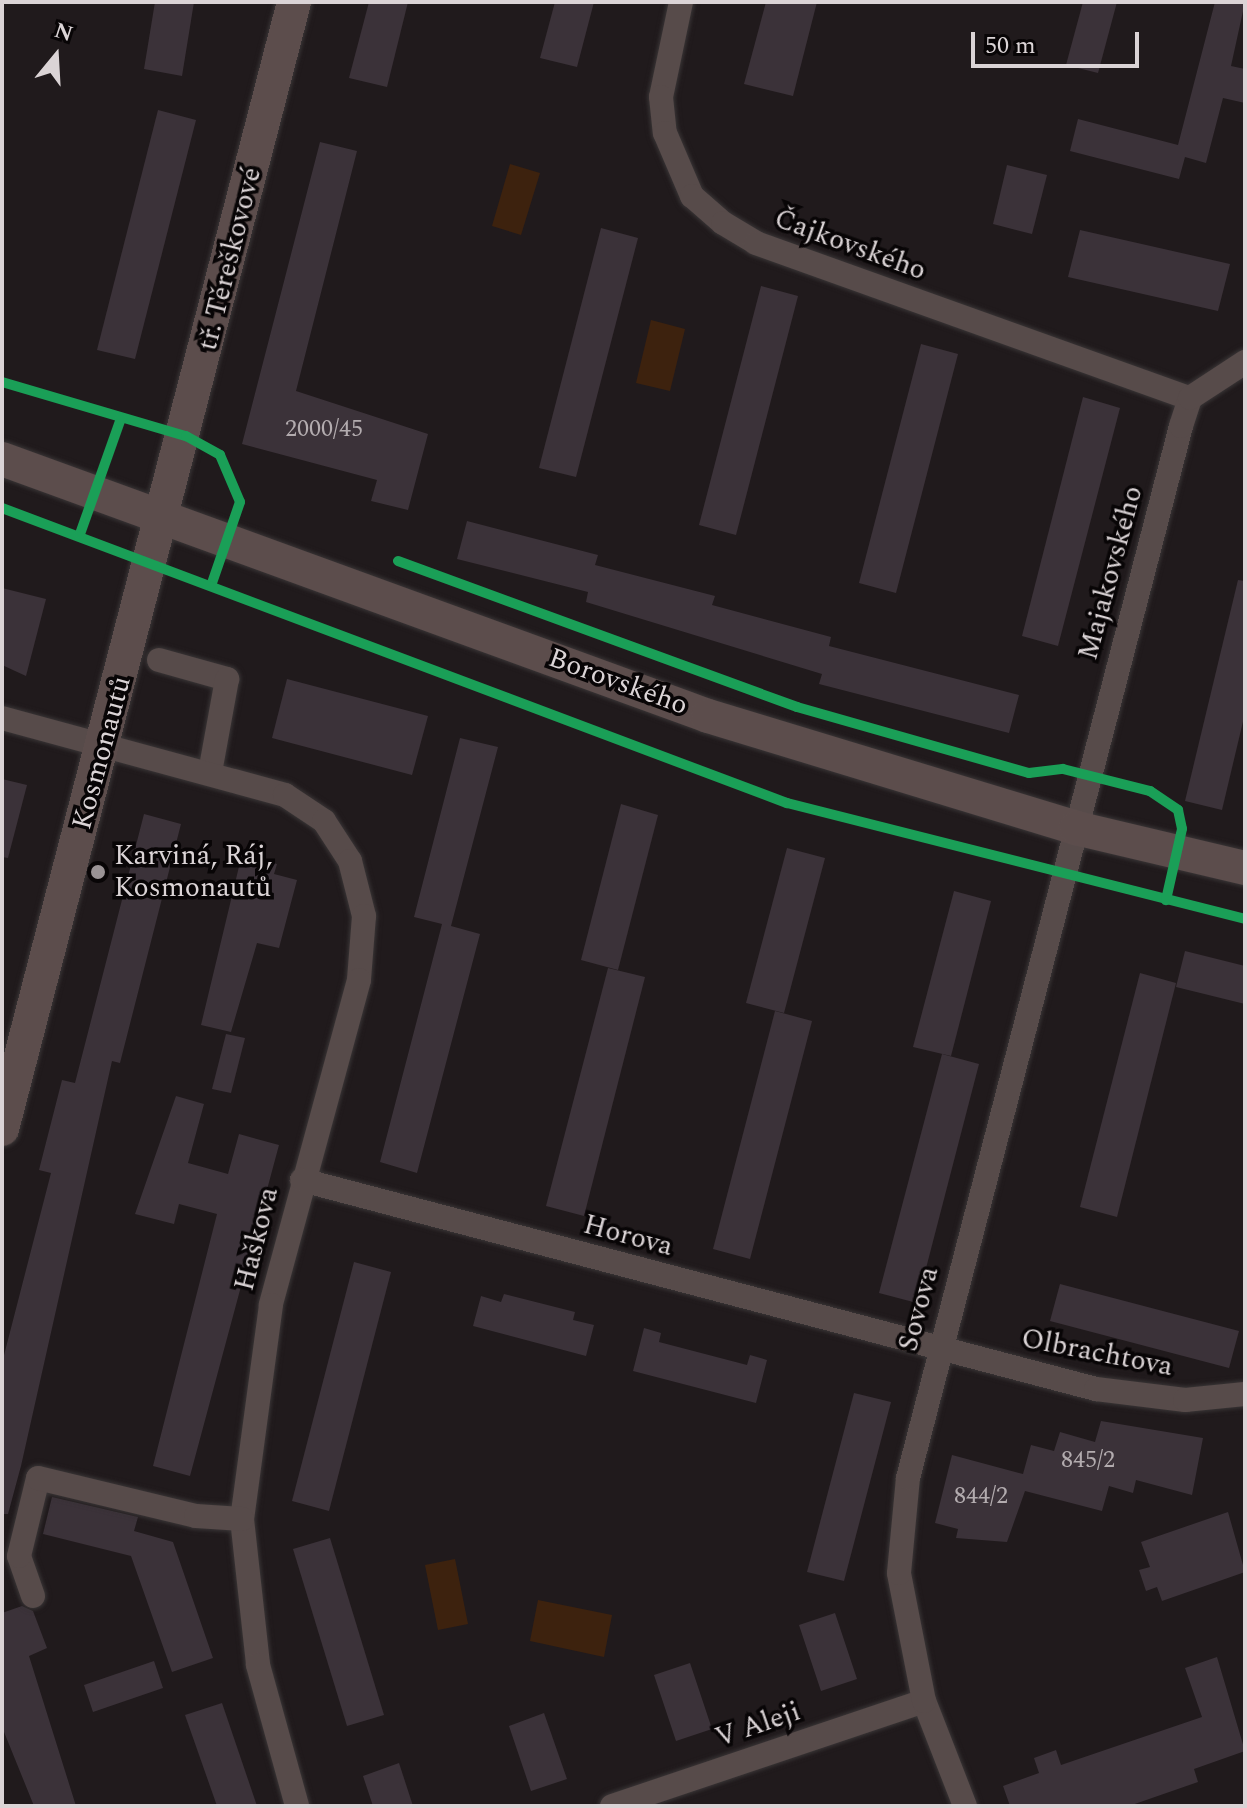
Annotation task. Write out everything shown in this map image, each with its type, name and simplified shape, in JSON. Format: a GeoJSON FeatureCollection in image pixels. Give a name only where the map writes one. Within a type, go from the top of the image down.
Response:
{"type":"FeatureCollection","features":[{"type":"Feature","properties":{"kind":"main road","name":"tř. Těreškovové"},"geometry":{"type":"LineString","coordinates":[[166,516],[294,2]]}},
{"type":"Feature","properties":{"kind":"main road","name":"Borovského"},"geometry":{"type":"LineString","coordinates":[[2,459],[166,516],[708,716],[1076,828],[1245,868]]}},
{"type":"Feature","properties":{"kind":"main road","name":"Kosmonautů"},"geometry":{"type":"LineString","coordinates":[[2,1129],[166,516]]}},
{"type":"Feature","properties":{"kind":"street","name":"Čajkovského"},"geometry":{"type":"LineString","coordinates":[[681,2],[661,97],[665,133],[692,196],[723,223],[756,243],[1190,398]]}},
{"type":"Feature","properties":{"kind":"street"},"geometry":{"type":"LineString","coordinates":[[1190,398],[1245,362]]}},
{"type":"Feature","properties":{"kind":"street","name":"Majakovského"},"geometry":{"type":"LineString","coordinates":[[1076,828],[1190,398]]}},
{"type":"Feature","properties":{"kind":"street"},"geometry":{"type":"LineString","coordinates":[[159,660],[227,679],[210,773]]}},
{"type":"Feature","properties":{"kind":"street","name":"Haškova"},"geometry":{"type":"LineString","coordinates":[[2,718],[285,795],[324,821],[350,861],[364,916],[359,980],[302,1180],[271,1305],[242,1519],[258,1665],[297,1806]]}},
{"type":"Feature","properties":{"kind":"street","name":"Sovova"},"geometry":{"type":"LineString","coordinates":[[965,1806],[924,1701],[899,1573],[908,1478],[1076,828]]}},
{"type":"Feature","properties":{"kind":"street","name":"Horova"},"geometry":{"type":"LineString","coordinates":[[302,1180],[939,1351]]}},
{"type":"Feature","properties":{"kind":"street","name":"Olbrachtova"},"geometry":{"type":"LineString","coordinates":[[939,1351],[1096,1389],[1185,1400],[1245,1394]]}},
{"type":"Feature","properties":{"kind":"street"},"geometry":{"type":"LineString","coordinates":[[33,1596],[19,1556],[38,1478],[196,1516],[242,1519]]}},
{"type":"Feature","properties":{"kind":"street","name":"V Aleji"},"geometry":{"type":"LineString","coordinates":[[612,1806],[924,1701]]}},
{"type":"Feature","properties":{"kind":"shaded area"},"geometry":{"type":"Polygon","coordinates":[[[510,164],[540,173],[521,235],[492,226],[510,164]]]}},
{"type":"Feature","properties":{"kind":"shaded area"},"geometry":{"type":"Polygon","coordinates":[[[651,320],[685,329],[670,391],[636,383],[651,320]]]}},
{"type":"Feature","properties":{"kind":"shaded area"},"geometry":{"type":"Polygon","coordinates":[[[455,1559],[468,1624],[438,1630],[425,1565],[455,1559]]]}},
{"type":"Feature","properties":{"kind":"shaded area"},"geometry":{"type":"Polygon","coordinates":[[[538,1600],[612,1615],[604,1657],[530,1641],[538,1600]]]}},
{"type":"Feature","properties":{"kind":"building"},"geometry":{"type":"Polygon","coordinates":[[[155,2],[194,2],[182,76],[144,69],[155,2]]]}},
{"type":"Feature","properties":{"kind":"building"},"geometry":{"type":"Polygon","coordinates":[[[369,2],[408,2],[387,87],[349,78],[369,2]]]}},
{"type":"Feature","properties":{"kind":"building"},"geometry":{"type":"Polygon","coordinates":[[[555,2],[594,2],[577,67],[540,58],[555,2]]]}},
{"type":"Feature","properties":{"kind":"building"},"geometry":{"type":"Polygon","coordinates":[[[766,2],[817,2],[793,96],[744,84],[766,2]]]}},
{"type":"Feature","properties":{"kind":"building"},"geometry":{"type":"Polygon","coordinates":[[[1083,2],[1117,2],[1098,73],[1066,65],[1083,2]]]}},
{"type":"Feature","properties":{"kind":"building"},"geometry":{"type":"Polygon","coordinates":[[[1215,2],[1245,2],[1231,66],[1245,69],[1245,103],[1223,98],[1206,163],[1185,157],[1179,179],[1070,151],[1078,119],[1178,145],[1215,2]]]}},
{"type":"Feature","properties":{"kind":"building"},"geometry":{"type":"Polygon","coordinates":[[[158,110],[196,120],[135,359],[97,350],[158,110]]]}},
{"type":"Feature","properties":{"kind":"building"},"geometry":{"type":"Polygon","coordinates":[[[320,142],[357,151],[296,391],[428,434],[408,510],[371,501],[377,480],[242,444],[320,142]]]}},
{"type":"Feature","properties":{"kind":"building"},"geometry":{"type":"Polygon","coordinates":[[[1007,165],[1047,175],[1032,234],[993,224],[1007,165]]]}},
{"type":"Feature","properties":{"kind":"building"},"geometry":{"type":"Polygon","coordinates":[[[601,228],[638,238],[576,477],[539,468],[601,228]]]}},
{"type":"Feature","properties":{"kind":"building"},"geometry":{"type":"Polygon","coordinates":[[[1080,230],[1230,264],[1218,311],[1068,277],[1080,230]]]}},
{"type":"Feature","properties":{"kind":"building"},"geometry":{"type":"Polygon","coordinates":[[[761,286],[798,296],[736,535],[699,525],[761,286]]]}},
{"type":"Feature","properties":{"kind":"building"},"geometry":{"type":"Polygon","coordinates":[[[921,344],[958,354],[896,593],[859,583],[921,344]]]}},
{"type":"Feature","properties":{"kind":"building"},"geometry":{"type":"Polygon","coordinates":[[[1083,397],[1120,408],[1058,646],[1022,636],[1083,397]]]}},
{"type":"Feature","properties":{"kind":"building"},"geometry":{"type":"Polygon","coordinates":[[[467,521],[598,555],[595,565],[715,596],[712,605],[831,637],[829,646],[1019,695],[1009,733],[819,684],[822,674],[586,602],[588,592],[457,559],[467,521]]]}},
{"type":"Feature","properties":{"kind":"building"},"geometry":{"type":"Polygon","coordinates":[[[1238,580],[1245,581],[1245,713],[1222,810],[1185,801],[1238,580]]]}},
{"type":"Feature","properties":{"kind":"building"},"geometry":{"type":"Polygon","coordinates":[[[2,588],[46,599],[26,676],[2,665],[2,588]]]}},
{"type":"Feature","properties":{"kind":"building"},"geometry":{"type":"Polygon","coordinates":[[[287,679],[428,716],[412,775],[272,738],[287,679]]]}},
{"type":"Feature","properties":{"kind":"building"},"geometry":{"type":"Polygon","coordinates":[[[460,738],[498,747],[451,926],[480,934],[417,1173],[380,1162],[442,924],[414,917],[460,738]]]}},
{"type":"Feature","properties":{"kind":"building"},"geometry":{"type":"Polygon","coordinates":[[[2,779],[27,785],[8,858],[2,857],[2,779]]]}},
{"type":"Feature","properties":{"kind":"building"},"geometry":{"type":"Polygon","coordinates":[[[621,804],[658,815],[618,970],[581,960],[621,804]]]}},
{"type":"Feature","properties":{"kind":"building"},"geometry":{"type":"Polygon","coordinates":[[[144,814],[181,824],[120,1063],[112,1061],[21,1466],[8,1514],[2,1514],[2,1363],[51,1173],[39,1170],[62,1080],[75,1083],[144,814]]]}},
{"type":"Feature","properties":{"kind":"building"},"geometry":{"type":"Polygon","coordinates":[[[787,848],[825,858],[784,1013],[746,1003],[787,848]]]}},
{"type":"Feature","properties":{"kind":"building"},"geometry":{"type":"Polygon","coordinates":[[[242,854],[277,864],[274,874],[297,880],[279,948],[257,943],[231,1032],[201,1025],[242,854]]]}},
{"type":"Feature","properties":{"kind":"building"},"geometry":{"type":"Polygon","coordinates":[[[954,891],[991,901],[951,1056],[913,1047],[954,891]]]}},
{"type":"Feature","properties":{"kind":"building"},"geometry":{"type":"Polygon","coordinates":[[[1185,951],[1245,966],[1245,1004],[1176,987],[1185,951]]]}},
{"type":"Feature","properties":{"kind":"building"},"geometry":{"type":"Polygon","coordinates":[[[608,968],[645,977],[584,1216],[546,1206],[608,968]]]}},
{"type":"Feature","properties":{"kind":"building"},"geometry":{"type":"Polygon","coordinates":[[[1140,973],[1176,983],[1117,1217],[1080,1207],[1140,973]]]}},
{"type":"Feature","properties":{"kind":"building"},"geometry":{"type":"Polygon","coordinates":[[[775,1011],[812,1021],[750,1259],[713,1249],[775,1011]]]}},
{"type":"Feature","properties":{"kind":"building"},"geometry":{"type":"Polygon","coordinates":[[[226,1034],[245,1038],[231,1093],[212,1089],[226,1034]]]}},
{"type":"Feature","properties":{"kind":"building"},"geometry":{"type":"Polygon","coordinates":[[[942,1054],[979,1064],[917,1303],[879,1293],[942,1054]]]}},
{"type":"Feature","properties":{"kind":"building"},"geometry":{"type":"Polygon","coordinates":[[[176,1096],[204,1104],[188,1163],[228,1174],[239,1134],[279,1145],[190,1476],[153,1466],[217,1214],[179,1204],[174,1224],[135,1214],[176,1096]]]}},
{"type":"Feature","properties":{"kind":"building"},"geometry":{"type":"Polygon","coordinates":[[[354,1262],[391,1272],[329,1511],[292,1501],[354,1262]]]}},
{"type":"Feature","properties":{"kind":"building"},"geometry":{"type":"Polygon","coordinates":[[[1060,1284],[1239,1331],[1229,1368],[1050,1321],[1060,1284]]]}},
{"type":"Feature","properties":{"kind":"building"},"geometry":{"type":"Polygon","coordinates":[[[504,1294],[575,1312],[573,1320],[594,1325],[586,1356],[473,1326],[481,1296],[501,1302],[504,1294]]]}},
{"type":"Feature","properties":{"kind":"building"},"geometry":{"type":"Polygon","coordinates":[[[644,1328],[661,1333],[659,1342],[747,1365],[750,1355],[767,1360],[756,1403],[633,1371],[644,1328]]]}},
{"type":"Feature","properties":{"kind":"building"},"geometry":{"type":"Polygon","coordinates":[[[854,1393],[891,1402],[844,1581],[807,1572],[854,1393]]]}},
{"type":"Feature","properties":{"kind":"building"},"geometry":{"type":"Polygon","coordinates":[[[1101,1421],[1203,1438],[1192,1495],[1136,1480],[1133,1493],[1109,1486],[1102,1511],[1025,1491],[1007,1542],[956,1538],[958,1529],[935,1523],[952,1455],[1023,1474],[1031,1445],[1054,1451],[1060,1432],[1095,1442],[1101,1421]]]}},
{"type":"Feature","properties":{"kind":"building"},"geometry":{"type":"Polygon","coordinates":[[[52,1497],[138,1517],[134,1531],[173,1542],[213,1658],[172,1672],[131,1556],[43,1534],[52,1497]]]}},
{"type":"Feature","properties":{"kind":"building"},"geometry":{"type":"Polygon","coordinates":[[[1228,1512],[1245,1572],[1162,1601],[1157,1587],[1146,1591],[1139,1570],[1150,1567],[1141,1542],[1228,1512]]]}},
{"type":"Feature","properties":{"kind":"building"},"geometry":{"type":"Polygon","coordinates":[[[330,1538],[384,1715],[347,1726],[293,1549],[330,1538]]]}},
{"type":"Feature","properties":{"kind":"building"},"geometry":{"type":"Polygon","coordinates":[[[22,1606],[33,1611],[47,1648],[29,1656],[76,1806],[34,1806],[2,1727],[2,1613],[22,1606]]]}},
{"type":"Feature","properties":{"kind":"building"},"geometry":{"type":"Polygon","coordinates":[[[835,1613],[857,1679],[821,1691],[799,1625],[835,1613]]]}},
{"type":"Feature","properties":{"kind":"building"},"geometry":{"type":"Polygon","coordinates":[[[1217,1657],[1245,1751],[1194,1769],[1198,1782],[1129,1806],[1010,1806],[1003,1786],[1039,1773],[1034,1758],[1056,1750],[1061,1765],[1202,1717],[1185,1668],[1217,1657]]]}},
{"type":"Feature","properties":{"kind":"building"},"geometry":{"type":"Polygon","coordinates":[[[154,1661],[163,1688],[93,1712],[84,1685],[154,1661]]]}},
{"type":"Feature","properties":{"kind":"building"},"geometry":{"type":"Polygon","coordinates":[[[690,1663],[712,1729],[676,1741],[654,1675],[690,1663]]]}},
{"type":"Feature","properties":{"kind":"building"},"geometry":{"type":"Polygon","coordinates":[[[222,1703],[257,1806],[217,1806],[185,1715],[222,1703]]]}},
{"type":"Feature","properties":{"kind":"building"},"geometry":{"type":"Polygon","coordinates":[[[544,1713],[567,1779],[531,1791],[509,1726],[544,1713]]]}},
{"type":"Feature","properties":{"kind":"building"},"geometry":{"type":"Polygon","coordinates":[[[399,1763],[413,1806],[373,1806],[363,1776],[399,1763]]]}},
{"type":"Feature","properties":{"kind":"cycle path"},"geometry":{"type":"LineString","coordinates":[[2,382],[186,436],[220,455],[240,502],[212,583]]}},
{"type":"Feature","properties":{"kind":"cycle path"},"geometry":{"type":"LineString","coordinates":[[80,534],[121,418]]}},
{"type":"Feature","properties":{"kind":"cycle path"},"geometry":{"type":"LineString","coordinates":[[2,508],[787,803],[1245,919]]}},
{"type":"Feature","properties":{"kind":"cycle path"},"geometry":{"type":"LineString","coordinates":[[398,561],[797,707],[1029,773],[1063,769],[1150,791],[1178,810],[1182,829],[1166,900]]}},
{"type":"Feature","properties":{"kind":"place","name":"Karviná, Ráj, Kosmonautů"},"geometry":{"type":"Point","coordinates":[98,872]}}]}
